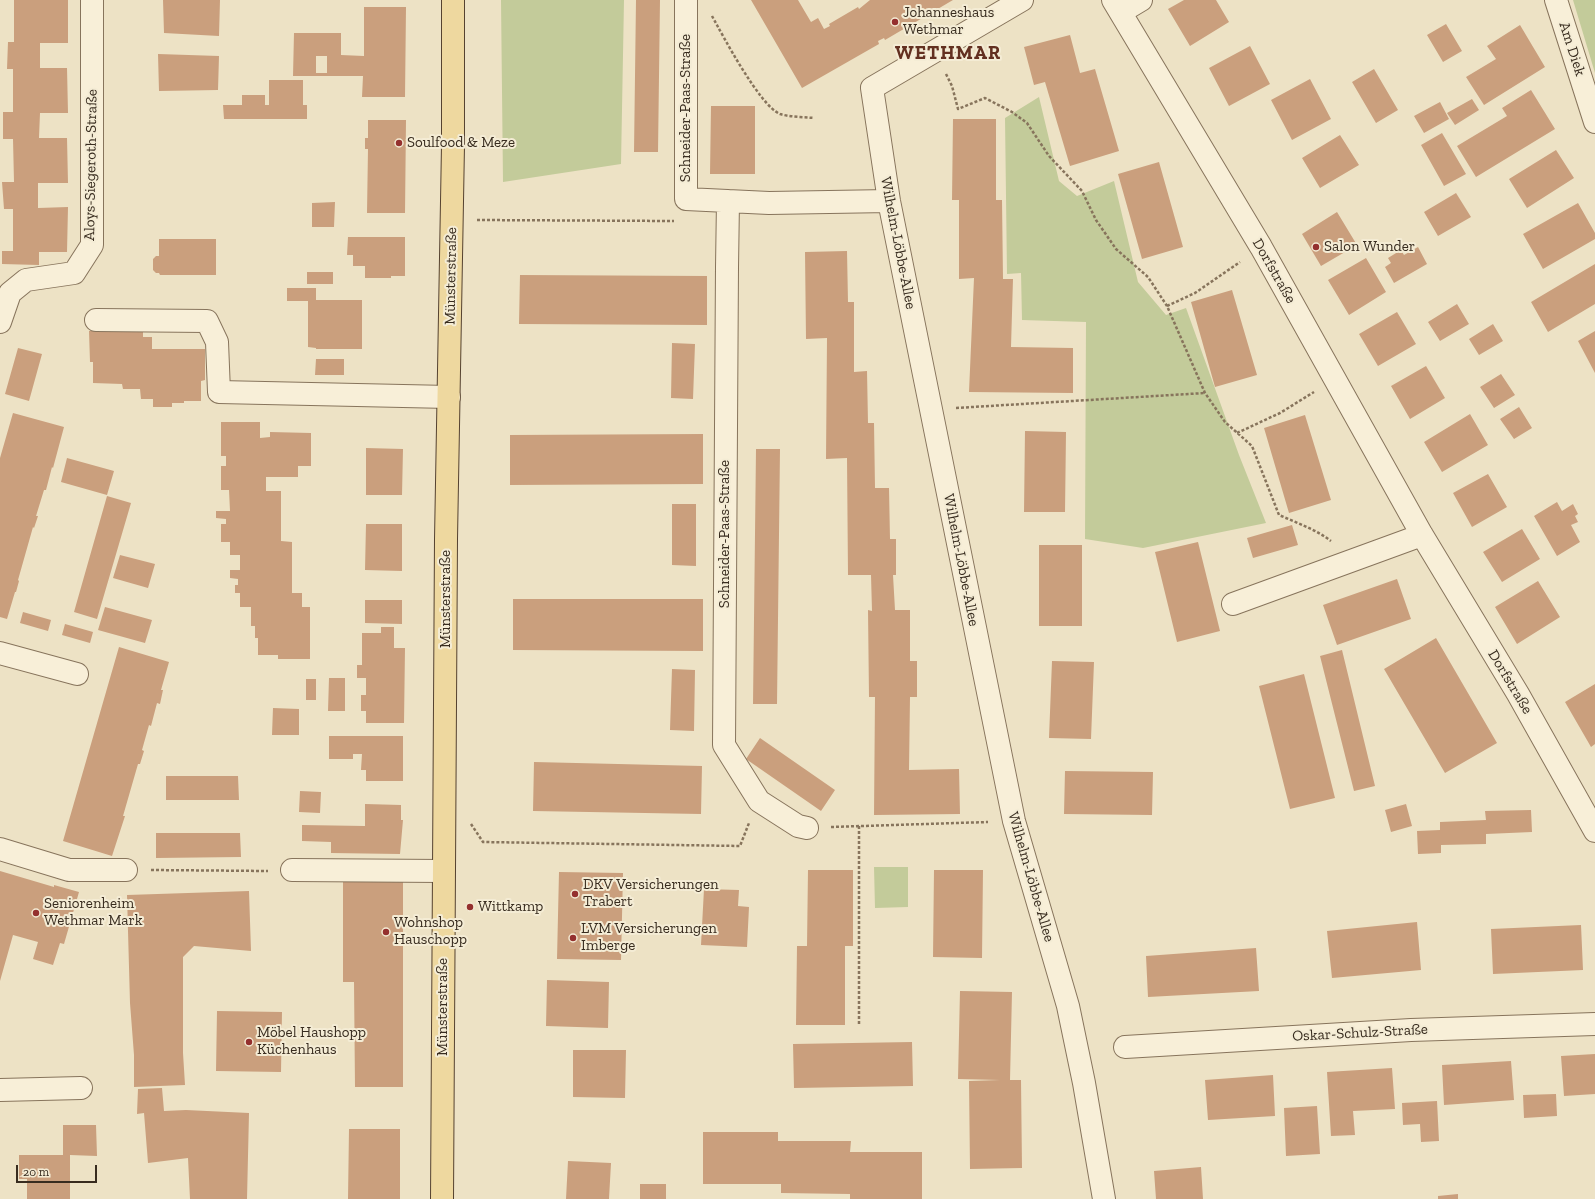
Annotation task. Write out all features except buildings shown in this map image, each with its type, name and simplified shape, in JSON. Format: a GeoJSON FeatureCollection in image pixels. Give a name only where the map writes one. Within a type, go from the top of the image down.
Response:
{"type":"FeatureCollection","features":[{"type":"Feature","properties":{"kind":"main road","name":"Münsterstraße"},"geometry":{"type":"LineString","coordinates":[[442,1199],[446,539],[452,220],[453,0]]}},
{"type":"Feature","properties":{"kind":"street","name":"Aloys-Siegeroth-Straße"},"geometry":{"type":"LineString","coordinates":[[0,322],[10,292],[26,280],[74,273],[92,245],[92,0]]}},
{"type":"Feature","properties":{"kind":"street","name":"Schneider-Paas-Straße"},"geometry":{"type":"LineString","coordinates":[[686,0],[686,199],[728,202],[889,202]]}},
{"type":"Feature","properties":{"kind":"street","name":"Wilhelm-Löbbe-Allee"},"geometry":{"type":"LineString","coordinates":[[1022,0],[872,88],[889,202],[1014,821],[1068,1006],[1084,1083],[1104,1199]]}},
{"type":"Feature","properties":{"kind":"street","name":"Dorfstraße"},"geometry":{"type":"LineString","coordinates":[[1141,0],[1117,6],[1261,247],[1422,535],[1518,694],[1595,831]]}},
{"type":"Feature","properties":{"kind":"street","name":"Am Diek"},"geometry":{"type":"LineString","coordinates":[[1556,0],[1595,122]]}},
{"type":"Feature","properties":{"kind":"street","name":"Schneider-Paas-Straße"},"geometry":{"type":"LineString","coordinates":[[728,202],[724,745],[759,801],[798,826],[807,828]]}},
{"type":"Feature","properties":{"kind":"street"},"geometry":{"type":"LineString","coordinates":[[96,320],[207,321],[217,342],[220,392],[449,397]]}},
{"type":"Feature","properties":{"kind":"street"},"geometry":{"type":"LineString","coordinates":[[1233,604],[1422,535]]}},
{"type":"Feature","properties":{"kind":"street"},"geometry":{"type":"LineString","coordinates":[[0,653],[77,674]]}},
{"type":"Feature","properties":{"kind":"street"},"geometry":{"type":"LineString","coordinates":[[0,849],[68,870],[126,870]]}},
{"type":"Feature","properties":{"kind":"street"},"geometry":{"type":"LineString","coordinates":[[292,870],[444,871]]}},
{"type":"Feature","properties":{"kind":"street","name":"Oskar-Schulz-Straße"},"geometry":{"type":"LineString","coordinates":[[1125,1047],[1411,1030],[1595,1024]]}},
{"type":"Feature","properties":{"kind":"street"},"geometry":{"type":"LineString","coordinates":[[0,1090],[81,1088]]}},
{"type":"Feature","properties":{"kind":"path"},"geometry":{"type":"LineString","coordinates":[[711,14],[742,69],[768,103],[779,113],[814,118]]}},
{"type":"Feature","properties":{"kind":"path"},"geometry":{"type":"LineString","coordinates":[[933,52],[952,86],[958,109],[984,98],[1012,112],[1027,123],[1050,156],[1082,191],[1096,220],[1116,249],[1148,277],[1168,306],[1205,393],[1225,422],[1252,446],[1279,516],[1323,535],[1338,546],[1351,561]]}},
{"type":"Feature","properties":{"kind":"path"},"geometry":{"type":"LineString","coordinates":[[452,220],[679,221],[686,199]]}},
{"type":"Feature","properties":{"kind":"path"},"geometry":{"type":"LineString","coordinates":[[1168,306],[1195,293],[1261,247]]}},
{"type":"Feature","properties":{"kind":"path"},"geometry":{"type":"LineString","coordinates":[[1237,433],[1280,413],[1335,379]]}},
{"type":"Feature","properties":{"kind":"path"},"geometry":{"type":"LineString","coordinates":[[931,410],[1205,393]]}},
{"type":"Feature","properties":{"kind":"path"},"geometry":{"type":"LineString","coordinates":[[444,821],[470,823],[483,842],[740,846],[759,801]]}},
{"type":"Feature","properties":{"kind":"path"},"geometry":{"type":"LineString","coordinates":[[807,828],[1014,821]]}},
{"type":"Feature","properties":{"kind":"path"},"geometry":{"type":"LineString","coordinates":[[859,826],[859,1025]]}},
{"type":"Feature","properties":{"kind":"path"},"geometry":{"type":"LineString","coordinates":[[126,870],[292,870]]}},
{"type":"Feature","properties":{"kind":"green space"},"geometry":{"type":"Polygon","coordinates":[[[501,0],[624,0],[621,164],[503,182],[501,0]]]}},
{"type":"Feature","properties":{"kind":"green space"},"geometry":{"type":"Polygon","coordinates":[[[1573,0],[1595,0],[1595,73],[1573,0]]]}},
{"type":"Feature","properties":{"kind":"green space"},"geometry":{"type":"Polygon","coordinates":[[[1039,97],[1059,181],[1077,196],[1114,181],[1138,282],[1166,315],[1186,308],[1239,455],[1266,523],[1143,548],[1085,539],[1086,322],[1022,320],[1021,273],[1007,274],[1005,118],[1039,97]]]}},
{"type":"Feature","properties":{"kind":"green space"},"geometry":{"type":"Polygon","coordinates":[[[874,867],[908,867],[908,907],[875,908],[874,867]]]}},
{"type":"Feature","properties":{"kind":"place","name":"Johanneshaus Wethmar"},"geometry":{"type":"Point","coordinates":[895,22]}},
{"type":"Feature","properties":{"kind":"place","name":"Soulfood & Meze"},"geometry":{"type":"Point","coordinates":[399,143]}},
{"type":"Feature","properties":{"kind":"place","name":"Salon Wunder"},"geometry":{"type":"Point","coordinates":[1316,247]}},
{"type":"Feature","properties":{"kind":"place","name":"DKV Versicherungen Trabert"},"geometry":{"type":"Point","coordinates":[575,894]}},
{"type":"Feature","properties":{"kind":"place","name":"Wittkamp"},"geometry":{"type":"Point","coordinates":[470,907]}},
{"type":"Feature","properties":{"kind":"place","name":"Seniorenheim Wethmar Mark"},"geometry":{"type":"Point","coordinates":[36,913]}},
{"type":"Feature","properties":{"kind":"place","name":"Wohnshop Hauschopp"},"geometry":{"type":"Point","coordinates":[386,932]}},
{"type":"Feature","properties":{"kind":"place","name":"LVM Versicherungen Imberge"},"geometry":{"type":"Point","coordinates":[573,938]}},
{"type":"Feature","properties":{"kind":"place","name":"Möbel Haushopp Küchenhaus"},"geometry":{"type":"Point","coordinates":[249,1042]}},
{"type":"Feature","properties":{"kind":"district","name":"WETHMAR"},"geometry":{"type":"Point","coordinates":[948,54]}}]}
